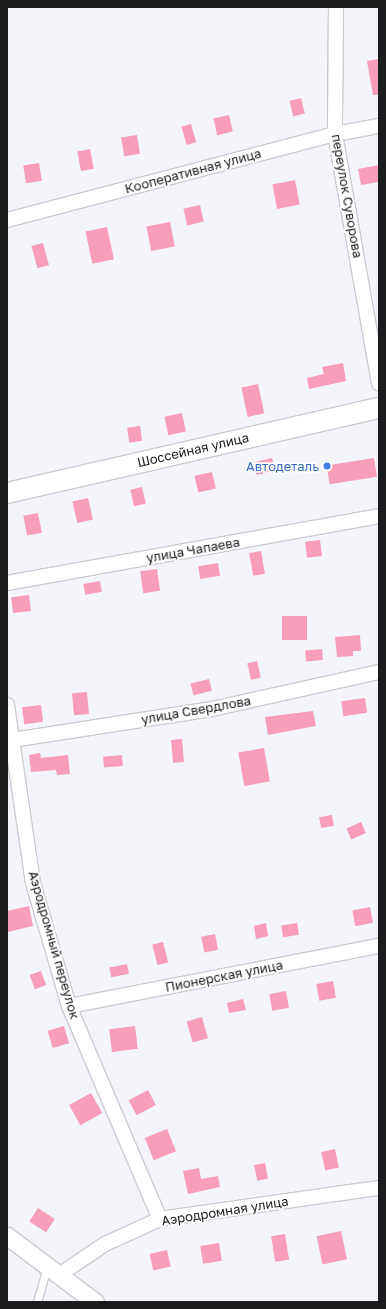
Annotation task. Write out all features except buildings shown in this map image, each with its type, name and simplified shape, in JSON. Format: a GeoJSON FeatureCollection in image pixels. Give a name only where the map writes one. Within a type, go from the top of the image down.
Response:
{"type":"FeatureCollection","features":[{"type":"Feature","properties":{"kind":"main road","name":"Шоссейная улица"},"geometry":{"type":"LineString","coordinates":[[7,493],[379,408]]}},
{"type":"Feature","properties":{"kind":"street","name":"переулок Суворова"},"geometry":{"type":"LineString","coordinates":[[336,7],[335,134],[379,383]]}},
{"type":"Feature","properties":{"kind":"street","name":"Кооперативная улица"},"geometry":{"type":"LineString","coordinates":[[7,220],[335,134],[379,126]]}},
{"type":"Feature","properties":{"kind":"street","name":"улица Чапаева"},"geometry":{"type":"LineString","coordinates":[[7,583],[379,516]]}},
{"type":"Feature","properties":{"kind":"street","name":"улица Свердлова"},"geometry":{"type":"LineString","coordinates":[[12,740],[212,709],[379,672]]}},
{"type":"Feature","properties":{"kind":"street","name":"Аэродромный переулок"},"geometry":{"type":"LineString","coordinates":[[7,705],[33,883],[69,1006],[160,1219]]}},
{"type":"Feature","properties":{"kind":"street","name":"Пионерская улица"},"geometry":{"type":"LineString","coordinates":[[69,1006],[379,946]]}},
{"type":"Feature","properties":{"kind":"street","name":"Аэродромная улица"},"geometry":{"type":"LineString","coordinates":[[54,1270],[105,1244],[160,1219],[379,1188]]}},
{"type":"Feature","properties":{"kind":"street"},"geometry":{"type":"LineString","coordinates":[[7,1236],[95,1302]]}},
{"type":"Feature","properties":{"kind":"lane"},"geometry":{"type":"LineString","coordinates":[[37,1302],[54,1270]]}},
{"type":"Feature","properties":{"kind":"place","name":"Автодеталь"},"geometry":{"type":"Point","coordinates":[327,466]}}]}
